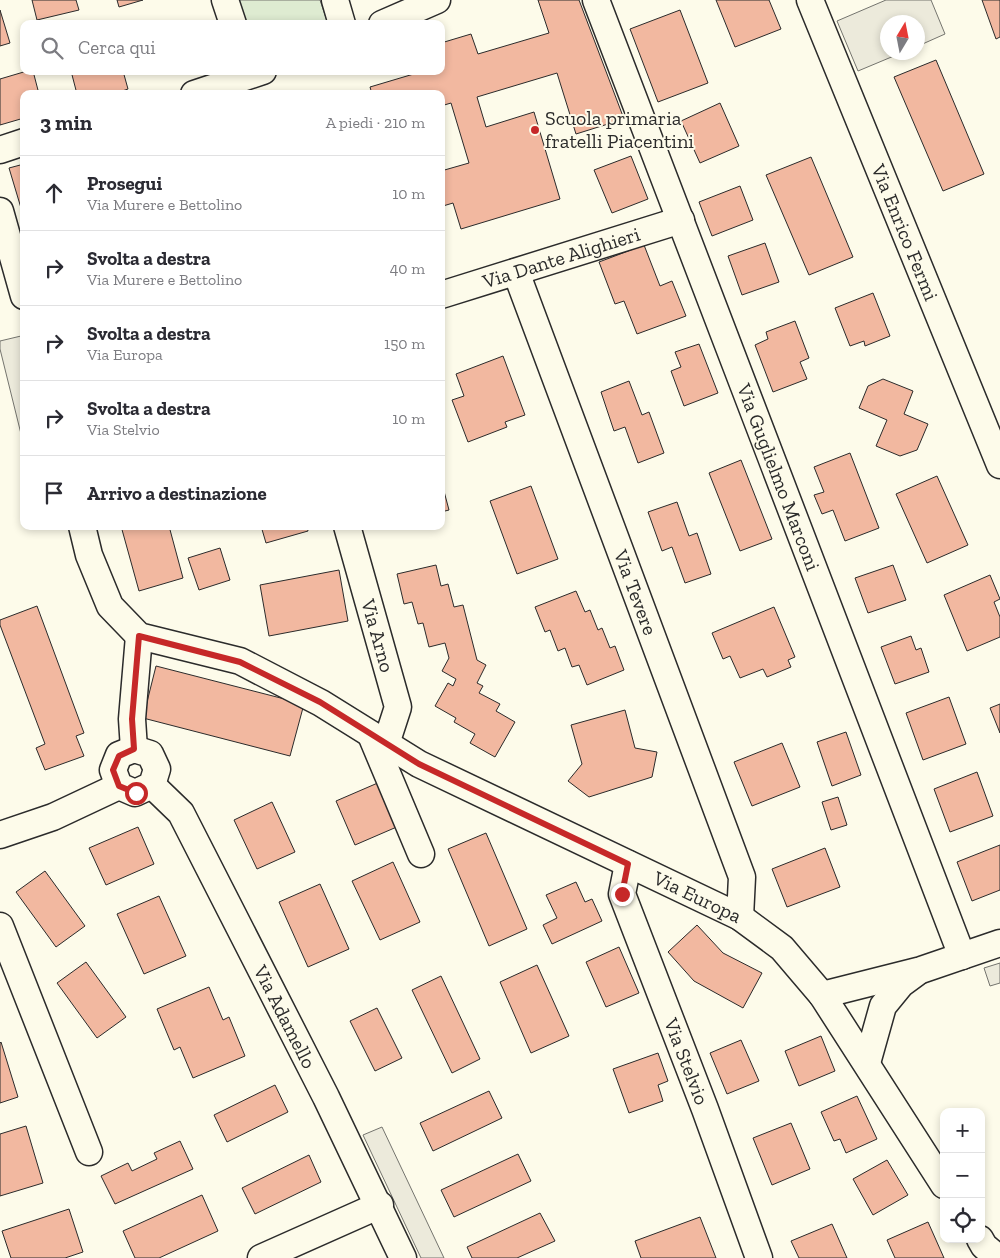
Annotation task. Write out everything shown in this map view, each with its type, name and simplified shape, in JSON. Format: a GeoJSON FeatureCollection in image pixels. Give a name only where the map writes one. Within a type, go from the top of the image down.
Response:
{"type":"FeatureCollection","features":[{"type":"Feature","properties":{"kind":"street"},"geometry":{"type":"LineString","coordinates":[[225,0],[231,20]]}},
{"type":"Feature","properties":{"kind":"street"},"geometry":{"type":"LineString","coordinates":[[335,0],[341,20]]}},
{"type":"Feature","properties":{"kind":"street"},"geometry":{"type":"LineString","coordinates":[[391,20],[437,0]]}},
{"type":"Feature","properties":{"kind":"street","name":"Via Guglielmo Marconi"},"geometry":{"type":"LineString","coordinates":[[596,0],[962,956]]}},
{"type":"Feature","properties":{"kind":"street","name":"Via Enrico Fermi"},"geometry":{"type":"LineString","coordinates":[[810,0],[1000,465]]}},
{"type":"Feature","properties":{"kind":"street"},"geometry":{"type":"LineString","coordinates":[[205,90],[247,75]]}},
{"type":"Feature","properties":{"kind":"street"},"geometry":{"type":"LineString","coordinates":[[0,150],[20,143]]}},
{"type":"Feature","properties":{"kind":"street"},"geometry":{"type":"LineString","coordinates":[[0,211],[20,282]]}},
{"type":"Feature","properties":{"kind":"street","name":"Via Dante Alighieri"},"geometry":{"type":"LineString","coordinates":[[445,294],[681,220]]}},
{"type":"Feature","properties":{"kind":"street","name":"Via Tevere"},"geometry":{"type":"LineString","coordinates":[[516,272],[742,877],[740,917]]}},
{"type":"Feature","properties":{"kind":"street"},"geometry":{"type":"LineString","coordinates":[[83,530],[89,555],[110,606],[139,636],[132,719],[134,749]]}},
{"type":"Feature","properties":{"kind":"street","name":"Via Arno"},"geometry":{"type":"LineString","coordinates":[[348,530],[398,707],[379,739]]}},
{"type":"Feature","properties":{"kind":"street","name":"Via Europa"},"geometry":{"type":"LineString","coordinates":[[139,636],[240,662],[320,702],[419,764],[740,917],[782,948],[822,995],[940,1179]]}},
{"type":"Feature","properties":{"kind":"street"},"geometry":{"type":"LineString","coordinates":[[379,739],[421,854]]}},
{"type":"Feature","properties":{"kind":"street"},"geometry":{"type":"LineString","coordinates":[[134,749],[150,754],[157,769],[152,785],[136,793],[119,786],[113,770],[119,756],[134,749]]}},
{"type":"Feature","properties":{"kind":"street","name":"Via Adamello"},"geometry":{"type":"LineString","coordinates":[[152,785],[181,814],[326,1097],[380,1205],[403,1258]]}},
{"type":"Feature","properties":{"kind":"street"},"geometry":{"type":"LineString","coordinates":[[0,835],[53,817],[119,786]]}},
{"type":"Feature","properties":{"kind":"street","name":"Via Stelvio"},"geometry":{"type":"LineString","coordinates":[[628,864],[622,894],[702,1100],[759,1258]]}},
{"type":"Feature","properties":{"kind":"street"},"geometry":{"type":"LineString","coordinates":[[0,926],[89,1152]]}},
{"type":"Feature","properties":{"kind":"street"},"geometry":{"type":"LineString","coordinates":[[822,995],[921,970],[1000,943]]}},
{"type":"Feature","properties":{"kind":"street"},"geometry":{"type":"LineString","coordinates":[[867,1063],[883,1006],[901,984],[921,970]]}},
{"type":"Feature","properties":{"kind":"street"},"geometry":{"type":"LineString","coordinates":[[261,1258],[380,1205]]}},
{"type":"Feature","properties":{"kind":"street"},"geometry":{"type":"LineString","coordinates":[[982,1243],[998,1258]]}},
{"type":"Feature","properties":{"kind":"green space"},"geometry":{"type":"Polygon","coordinates":[[[235,0],[320,0],[327,20],[241,20],[235,0]]]}},
{"type":"Feature","properties":{"kind":"shaded area"},"geometry":{"type":"Polygon","coordinates":[[[886,0],[931,0],[945,34],[925,43],[925,15],[880,15],[880,60],[884,60],[858,71],[837,21],[886,0]]]}},
{"type":"Feature","properties":{"kind":"shaded area"},"geometry":{"type":"Polygon","coordinates":[[[20,336],[20,430],[0,349],[0,341],[20,336]]]}},
{"type":"Feature","properties":{"kind":"shaded area"},"geometry":{"type":"Polygon","coordinates":[[[1000,963],[1000,983],[990,986],[984,968],[1000,963]]]}},
{"type":"Feature","properties":{"kind":"shaded area"},"geometry":{"type":"Polygon","coordinates":[[[382,1127],[444,1258],[421,1258],[363,1135],[382,1127]]]}},
{"type":"Feature","properties":{"kind":"building"},"geometry":{"type":"Polygon","coordinates":[[[32,0],[76,0],[79,10],[37,20],[32,0]]]}},
{"type":"Feature","properties":{"kind":"building"},"geometry":{"type":"Polygon","coordinates":[[[117,0],[143,0],[119,7],[117,0]]]}},
{"type":"Feature","properties":{"kind":"building"},"geometry":{"type":"Polygon","coordinates":[[[538,0],[579,0],[624,119],[576,134],[557,73],[477,97],[486,127],[534,112],[560,199],[461,229],[453,203],[445,205],[445,170],[469,163],[451,103],[445,105],[445,90],[371,90],[370,87],[410,75],[445,75],[445,42],[471,34],[478,54],[549,33],[538,0]]]}},
{"type":"Feature","properties":{"kind":"building"},"geometry":{"type":"Polygon","coordinates":[[[716,0],[769,0],[781,29],[735,47],[716,0]]]}},
{"type":"Feature","properties":{"kind":"building"},"geometry":{"type":"Polygon","coordinates":[[[982,0],[1000,0],[1000,37],[996,39],[982,0]]]}},
{"type":"Feature","properties":{"kind":"building"},"geometry":{"type":"Polygon","coordinates":[[[0,10],[10,43],[0,46],[0,10]]]}},
{"type":"Feature","properties":{"kind":"building"},"geometry":{"type":"Polygon","coordinates":[[[680,10],[708,83],[658,102],[630,29],[680,10]]]}},
{"type":"Feature","properties":{"kind":"building"},"geometry":{"type":"Polygon","coordinates":[[[936,60],[984,174],[943,191],[894,77],[936,60]]]}},
{"type":"Feature","properties":{"kind":"building"},"geometry":{"type":"Polygon","coordinates":[[[20,73],[20,75],[34,75],[38,90],[20,90],[20,119],[0,125],[0,79],[20,73]]]}},
{"type":"Feature","properties":{"kind":"building"},"geometry":{"type":"Polygon","coordinates":[[[72,75],[124,75],[128,89],[125,90],[76,90],[72,75]]]}},
{"type":"Feature","properties":{"kind":"building"},"geometry":{"type":"Polygon","coordinates":[[[720,103],[739,146],[700,163],[681,121],[720,103]]]}},
{"type":"Feature","properties":{"kind":"building"},"geometry":{"type":"Polygon","coordinates":[[[631,156],[648,199],[612,213],[594,170],[631,156]]]}},
{"type":"Feature","properties":{"kind":"building"},"geometry":{"type":"Polygon","coordinates":[[[811,157],[853,257],[809,275],[766,175],[811,157]]]}},
{"type":"Feature","properties":{"kind":"building"},"geometry":{"type":"Polygon","coordinates":[[[20,165],[20,205],[9,168],[20,165]]]}},
{"type":"Feature","properties":{"kind":"building"},"geometry":{"type":"Polygon","coordinates":[[[740,186],[753,220],[712,236],[699,202],[740,186]]]}},
{"type":"Feature","properties":{"kind":"building"},"geometry":{"type":"Polygon","coordinates":[[[765,243],[779,282],[742,295],[728,256],[765,243]]]}},
{"type":"Feature","properties":{"kind":"building"},"geometry":{"type":"Polygon","coordinates":[[[644,245],[660,286],[672,281],[686,316],[637,334],[624,301],[615,304],[599,262],[644,245]]]}},
{"type":"Feature","properties":{"kind":"building"},"geometry":{"type":"Polygon","coordinates":[[[873,293],[890,336],[865,346],[864,341],[850,346],[835,308],[873,293]]]}},
{"type":"Feature","properties":{"kind":"building"},"geometry":{"type":"Polygon","coordinates":[[[795,321],[809,358],[800,362],[807,379],[773,392],[755,345],[768,339],[766,332],[795,321]]]}},
{"type":"Feature","properties":{"kind":"building"},"geometry":{"type":"Polygon","coordinates":[[[699,344],[718,393],[684,406],[671,371],[681,367],[675,352],[699,344]]]}},
{"type":"Feature","properties":{"kind":"building"},"geometry":{"type":"Polygon","coordinates":[[[503,356],[525,415],[505,422],[507,427],[468,442],[452,400],[464,396],[456,374],[503,356]]]}},
{"type":"Feature","properties":{"kind":"building"},"geometry":{"type":"Polygon","coordinates":[[[883,379],[913,391],[904,414],[928,424],[917,450],[900,456],[876,446],[887,420],[859,408],[868,386],[883,379]]]}},
{"type":"Feature","properties":{"kind":"building"},"geometry":{"type":"Polygon","coordinates":[[[629,381],[642,415],[649,412],[664,453],[638,463],[625,427],[614,431],[601,392],[629,381]]]}},
{"type":"Feature","properties":{"kind":"building"},"geometry":{"type":"Polygon","coordinates":[[[850,453],[879,528],[845,541],[833,510],[822,514],[814,495],[824,492],[814,467],[850,453]]]}},
{"type":"Feature","properties":{"kind":"building"},"geometry":{"type":"Polygon","coordinates":[[[741,460],[772,539],[740,551],[709,473],[741,460]]]}},
{"type":"Feature","properties":{"kind":"building"},"geometry":{"type":"Polygon","coordinates":[[[937,476],[968,545],[927,563],[896,494],[937,476]]]}},
{"type":"Feature","properties":{"kind":"building"},"geometry":{"type":"Polygon","coordinates":[[[531,486],[558,559],[517,574],[490,501],[531,486]]]}},
{"type":"Feature","properties":{"kind":"building"},"geometry":{"type":"Polygon","coordinates":[[[445,495],[449,510],[445,511],[445,495]]]}},
{"type":"Feature","properties":{"kind":"building"},"geometry":{"type":"Polygon","coordinates":[[[677,502],[689,536],[697,533],[711,574],[685,583],[672,547],[662,551],[648,512],[677,502]]]}},
{"type":"Feature","properties":{"kind":"building"},"geometry":{"type":"Polygon","coordinates":[[[122,530],[170,530],[183,578],[139,591],[122,530]]]}},
{"type":"Feature","properties":{"kind":"building"},"geometry":{"type":"Polygon","coordinates":[[[262,530],[308,530],[308,531],[266,543],[262,530]]]}},
{"type":"Feature","properties":{"kind":"building"},"geometry":{"type":"Polygon","coordinates":[[[220,548],[230,580],[199,590],[188,558],[220,548]]]}},
{"type":"Feature","properties":{"kind":"building"},"geometry":{"type":"Polygon","coordinates":[[[436,565],[441,586],[448,584],[454,607],[463,605],[477,660],[486,665],[477,683],[483,686],[479,693],[500,704],[496,711],[515,722],[495,757],[470,743],[475,734],[454,722],[456,718],[435,706],[448,683],[453,686],[456,679],[442,671],[449,658],[445,643],[429,647],[423,623],[418,624],[412,602],[404,604],[397,574],[436,565]]]}},
{"type":"Feature","properties":{"kind":"building"},"geometry":{"type":"Polygon","coordinates":[[[893,565],[906,600],[868,613],[855,578],[893,565]]]}},
{"type":"Feature","properties":{"kind":"building"},"geometry":{"type":"Polygon","coordinates":[[[339,570],[348,621],[269,636],[260,585],[339,570]]]}},
{"type":"Feature","properties":{"kind":"building"},"geometry":{"type":"Polygon","coordinates":[[[990,575],[1000,599],[994,602],[1000,617],[1000,637],[967,651],[944,595],[990,575]]]}},
{"type":"Feature","properties":{"kind":"building"},"geometry":{"type":"Polygon","coordinates":[[[576,591],[585,612],[590,610],[598,630],[602,628],[610,648],[615,646],[624,670],[587,685],[579,665],[572,667],[565,648],[558,651],[550,630],[545,632],[535,607],[576,591]]]}},
{"type":"Feature","properties":{"kind":"building"},"geometry":{"type":"Polygon","coordinates":[[[37,606],[84,733],[76,736],[84,756],[45,770],[36,748],[45,744],[0,625],[0,620],[37,606]]]}},
{"type":"Feature","properties":{"kind":"building"},"geometry":{"type":"Polygon","coordinates":[[[774,607],[795,657],[788,660],[791,667],[767,677],[763,669],[740,678],[730,656],[723,659],[712,633],[774,607]]]}},
{"type":"Feature","properties":{"kind":"building"},"geometry":{"type":"Polygon","coordinates":[[[911,636],[916,650],[921,648],[929,672],[895,684],[881,647],[911,636]]]}},
{"type":"Feature","properties":{"kind":"building"},"geometry":{"type":"Polygon","coordinates":[[[156,666],[304,704],[290,756],[143,718],[156,666]]]}},
{"type":"Feature","properties":{"kind":"building"},"geometry":{"type":"Polygon","coordinates":[[[949,697],[966,744],[923,760],[906,713],[949,697]]]}},
{"type":"Feature","properties":{"kind":"building"},"geometry":{"type":"Polygon","coordinates":[[[1000,704],[1000,733],[990,708],[1000,704]]]}},
{"type":"Feature","properties":{"kind":"building"},"geometry":{"type":"Polygon","coordinates":[[[625,710],[635,748],[657,752],[652,777],[589,797],[568,781],[582,764],[571,725],[625,710]]]}},
{"type":"Feature","properties":{"kind":"building"},"geometry":{"type":"Polygon","coordinates":[[[846,732],[861,775],[832,786],[817,742],[846,732]]]}},
{"type":"Feature","properties":{"kind":"building"},"geometry":{"type":"Polygon","coordinates":[[[782,743],[800,787],[752,806],[734,762],[782,743]]]}},
{"type":"Feature","properties":{"kind":"building"},"geometry":{"type":"Polygon","coordinates":[[[977,772],[993,816],[950,832],[934,789],[977,772]]]}},
{"type":"Feature","properties":{"kind":"building"},"geometry":{"type":"Polygon","coordinates":[[[380,782],[399,826],[355,845],[336,801],[380,782]]]}},
{"type":"Feature","properties":{"kind":"building"},"geometry":{"type":"Polygon","coordinates":[[[838,797],[847,825],[831,830],[822,802],[838,797]]]}},
{"type":"Feature","properties":{"kind":"building"},"geometry":{"type":"Polygon","coordinates":[[[272,802],[295,852],[257,869],[234,820],[272,802]]]}},
{"type":"Feature","properties":{"kind":"building"},"geometry":{"type":"Polygon","coordinates":[[[138,827],[154,864],[106,885],[89,848],[138,827]]]}},
{"type":"Feature","properties":{"kind":"building"},"geometry":{"type":"Polygon","coordinates":[[[486,833],[527,929],[489,946],[448,849],[486,833]]]}},
{"type":"Feature","properties":{"kind":"building"},"geometry":{"type":"Polygon","coordinates":[[[1000,845],[1000,890],[972,901],[957,862],[1000,845]]]}},
{"type":"Feature","properties":{"kind":"building"},"geometry":{"type":"Polygon","coordinates":[[[825,848],[840,887],[787,907],[772,869],[825,848]]]}},
{"type":"Feature","properties":{"kind":"building"},"geometry":{"type":"Polygon","coordinates":[[[393,862],[420,922],[380,940],[352,881],[393,862]]]}},
{"type":"Feature","properties":{"kind":"building"},"geometry":{"type":"Polygon","coordinates":[[[45,871],[85,926],[56,947],[16,892],[45,871]]]}},
{"type":"Feature","properties":{"kind":"building"},"geometry":{"type":"Polygon","coordinates":[[[576,882],[585,902],[592,899],[602,921],[552,944],[543,925],[557,918],[546,895],[576,882]]]}},
{"type":"Feature","properties":{"kind":"building"},"geometry":{"type":"Polygon","coordinates":[[[320,884],[349,949],[308,967],[279,902],[320,884]]]}},
{"type":"Feature","properties":{"kind":"building"},"geometry":{"type":"Polygon","coordinates":[[[159,896],[186,956],[144,974],[117,914],[159,896]]]}},
{"type":"Feature","properties":{"kind":"building"},"geometry":{"type":"Polygon","coordinates":[[[697,925],[723,953],[762,973],[743,1008],[694,981],[668,952],[697,925]]]}},
{"type":"Feature","properties":{"kind":"building"},"geometry":{"type":"Polygon","coordinates":[[[619,947],[639,993],[606,1007],[586,962],[619,947]]]}},
{"type":"Feature","properties":{"kind":"building"},"geometry":{"type":"Polygon","coordinates":[[[86,962],[126,1017],[97,1038],[57,983],[86,962]]]}},
{"type":"Feature","properties":{"kind":"building"},"geometry":{"type":"Polygon","coordinates":[[[537,965],[569,1036],[531,1053],[500,982],[537,965]]]}},
{"type":"Feature","properties":{"kind":"building"},"geometry":{"type":"Polygon","coordinates":[[[441,976],[480,1059],[452,1073],[412,990],[441,976]]]}},
{"type":"Feature","properties":{"kind":"building"},"geometry":{"type":"Polygon","coordinates":[[[209,987],[223,1020],[229,1017],[245,1056],[193,1078],[180,1047],[174,1050],[157,1009],[209,987]]]}},
{"type":"Feature","properties":{"kind":"building"},"geometry":{"type":"Polygon","coordinates":[[[377,1008],[402,1058],[375,1071],[350,1021],[377,1008]]]}},
{"type":"Feature","properties":{"kind":"building"},"geometry":{"type":"Polygon","coordinates":[[[821,1036],[835,1071],[799,1086],[785,1051],[821,1036]]]}},
{"type":"Feature","properties":{"kind":"building"},"geometry":{"type":"Polygon","coordinates":[[[741,1040],[759,1081],[727,1094],[710,1053],[741,1040]]]}},
{"type":"Feature","properties":{"kind":"building"},"geometry":{"type":"Polygon","coordinates":[[[0,1043],[18,1097],[0,1103],[0,1043]]]}},
{"type":"Feature","properties":{"kind":"building"},"geometry":{"type":"Polygon","coordinates":[[[658,1053],[668,1081],[658,1085],[663,1101],[629,1113],[613,1069],[658,1053]]]}},
{"type":"Feature","properties":{"kind":"building"},"geometry":{"type":"Polygon","coordinates":[[[275,1085],[288,1112],[227,1142],[214,1115],[275,1085]]]}},
{"type":"Feature","properties":{"kind":"building"},"geometry":{"type":"Polygon","coordinates":[[[489,1091],[502,1118],[433,1151],[420,1123],[489,1091]]]}},
{"type":"Feature","properties":{"kind":"building"},"geometry":{"type":"Polygon","coordinates":[[[857,1096],[877,1139],[846,1153],[840,1139],[834,1141],[821,1112],[857,1096]]]}},
{"type":"Feature","properties":{"kind":"building"},"geometry":{"type":"Polygon","coordinates":[[[791,1123],[810,1169],[772,1185],[753,1138],[791,1123]]]}},
{"type":"Feature","properties":{"kind":"building"},"geometry":{"type":"Polygon","coordinates":[[[26,1126],[43,1183],[0,1196],[0,1134],[26,1126]]]}},
{"type":"Feature","properties":{"kind":"building"},"geometry":{"type":"Polygon","coordinates":[[[180,1141],[193,1169],[115,1204],[101,1176],[128,1163],[132,1171],[157,1159],[154,1153],[180,1141]]]}},
{"type":"Feature","properties":{"kind":"building"},"geometry":{"type":"Polygon","coordinates":[[[518,1154],[531,1181],[454,1217],[441,1190],[518,1154]]]}},
{"type":"Feature","properties":{"kind":"building"},"geometry":{"type":"Polygon","coordinates":[[[309,1155],[321,1182],[255,1214],[242,1188],[309,1155]]]}},
{"type":"Feature","properties":{"kind":"building"},"geometry":{"type":"Polygon","coordinates":[[[887,1160],[908,1195],[873,1215],[853,1179],[887,1160]]]}},
{"type":"Feature","properties":{"kind":"building"},"geometry":{"type":"Polygon","coordinates":[[[202,1195],[218,1231],[159,1258],[135,1258],[123,1231],[202,1195]]]}},
{"type":"Feature","properties":{"kind":"building"},"geometry":{"type":"Polygon","coordinates":[[[69,1209],[83,1252],[65,1258],[11,1258],[2,1231],[69,1209]]]}},
{"type":"Feature","properties":{"kind":"building"},"geometry":{"type":"Polygon","coordinates":[[[540,1213],[555,1241],[517,1258],[472,1258],[467,1247],[540,1213]]]}},
{"type":"Feature","properties":{"kind":"building"},"geometry":{"type":"Polygon","coordinates":[[[700,1217],[716,1258],[641,1258],[635,1241],[700,1217]]]}},
{"type":"Feature","properties":{"kind":"building"},"geometry":{"type":"Polygon","coordinates":[[[928,1222],[944,1258],[895,1258],[887,1240],[928,1222]]]}},
{"type":"Feature","properties":{"kind":"building"},"geometry":{"type":"Polygon","coordinates":[[[832,1224],[847,1258],[799,1258],[791,1241],[832,1224]]]}},
{"type":"Feature","properties":{"kind":"place","name":"Scuola primaria fratelli Piacentini"},"geometry":{"type":"Point","coordinates":[535,130]}},
{"type":"Feature","properties":{"kind":"route"},"geometry":{"type":"LineString","coordinates":[[136,793],[119,786],[113,770],[119,756],[134,749],[132,719],[139,636],[240,662],[320,702],[419,764],[628,864],[622,894]]}}]}
